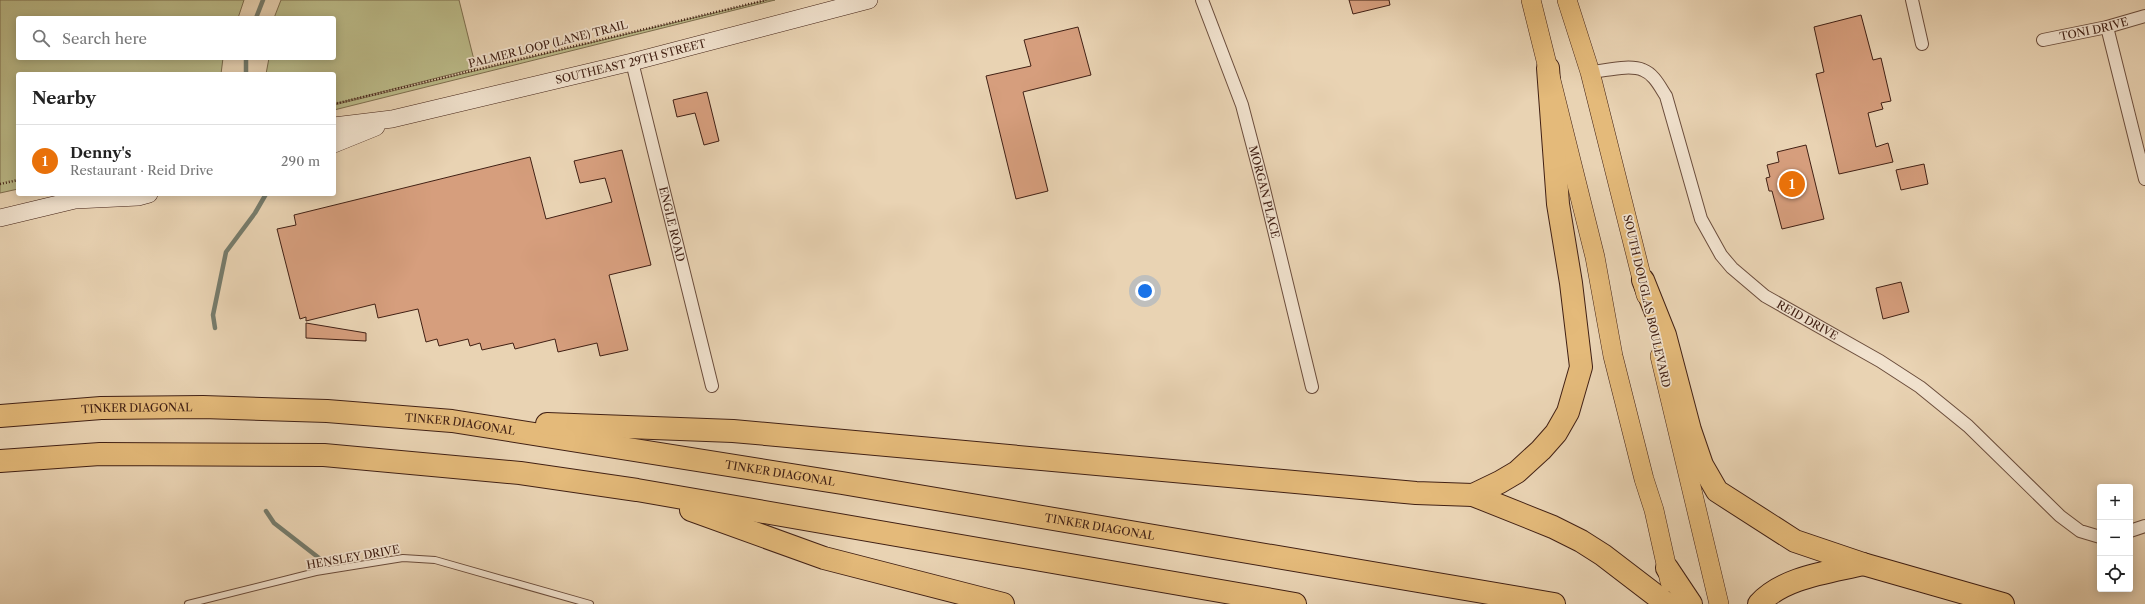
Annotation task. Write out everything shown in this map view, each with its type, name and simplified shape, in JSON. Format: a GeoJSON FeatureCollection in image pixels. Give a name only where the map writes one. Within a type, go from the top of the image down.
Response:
{"type":"FeatureCollection","features":[{"type":"Feature","properties":{"kind":"highway"},"geometry":{"type":"LineString","coordinates":[[1473,495],[1517,472],[1541,450],[1556,433],[1568,412],[1581,367],[1571,282],[1558,204],[1548,68]]}},
{"type":"Feature","properties":{"kind":"highway"},"geometry":{"type":"LineString","coordinates":[[1643,280],[1666,335],[1690,430],[1700,458],[1717,491],[1795,540],[1863,564],[2004,604]]}},
{"type":"Feature","properties":{"kind":"highway","name":"TINKER DIAGONAL"},"geometry":{"type":"LineString","coordinates":[[0,416],[101,408],[203,406],[327,411],[452,421],[842,483],[1554,604]]}},
{"type":"Feature","properties":{"kind":"highway"},"geometry":{"type":"LineString","coordinates":[[452,421],[733,431],[1416,493],[1473,495],[1535,519],[1581,541],[1667,604]]}},
{"type":"Feature","properties":{"kind":"highway"},"geometry":{"type":"LineString","coordinates":[[0,461],[100,454],[324,456],[455,466],[637,490],[1295,604]]}},
{"type":"Feature","properties":{"kind":"highway"},"geometry":{"type":"LineString","coordinates":[[637,490],[824,558],[1003,604]]}},
{"type":"Feature","properties":{"kind":"highway"},"geometry":{"type":"LineString","coordinates":[[1759,604],[1782,588],[1802,579],[1863,564]]}},
{"type":"Feature","properties":{"kind":"highway"},"geometry":{"type":"LineString","coordinates":[[1667,568],[1691,604]]}},
{"type":"Feature","properties":{"kind":"main road","name":"SOUTHEAST 29TH STREET"},"geometry":{"type":"LineString","coordinates":[[336,126],[392,119],[632,62],[831,4],[869,0]]}},
{"type":"Feature","properties":{"kind":"main road"},"geometry":{"type":"LineString","coordinates":[[1531,0],[1593,250],[1613,356],[1644,479],[1654,510],[1674,604]]}},
{"type":"Feature","properties":{"kind":"main road","name":"SOUTH DOUGLAS BOULEVARD"},"geometry":{"type":"LineString","coordinates":[[1567,0],[1590,72],[1643,280],[1719,604]]}},
{"type":"Feature","properties":{"kind":"main road","name":"SOUTHEAST 29TH STREET"},"geometry":{"type":"LineString","coordinates":[[336,143],[392,119]]}},
{"type":"Feature","properties":{"kind":"main road"},"geometry":{"type":"LineString","coordinates":[[0,218],[80,197],[142,196]]}},
{"type":"Feature","properties":{"kind":"street","name":"MORGAN PLACE"},"geometry":{"type":"LineString","coordinates":[[1202,0],[1242,105],[1312,388]]}},
{"type":"Feature","properties":{"kind":"street"},"geometry":{"type":"LineString","coordinates":[[1912,0],[1922,44]]}},
{"type":"Feature","properties":{"kind":"street","name":"TONI DRIVE"},"geometry":{"type":"LineString","coordinates":[[2043,40],[2107,27],[2145,16]]}},
{"type":"Feature","properties":{"kind":"street"},"geometry":{"type":"LineString","coordinates":[[2107,27],[2145,179]]}},
{"type":"Feature","properties":{"kind":"street","name":"ENGLE ROAD"},"geometry":{"type":"LineString","coordinates":[[632,62],[712,386]]}},
{"type":"Feature","properties":{"kind":"street","name":"REID DRIVE"},"geometry":{"type":"LineString","coordinates":[[1590,72],[1629,68],[1643,70],[1658,83],[1666,96],[1702,219],[1722,256],[1747,283],[1765,296],[1880,361],[1920,387],[1968,426],[2060,516],[2080,531],[2097,535]]}},
{"type":"Feature","properties":{"kind":"street"},"geometry":{"type":"LineString","coordinates":[[2133,530],[2145,526]]}},
{"type":"Feature","properties":{"kind":"lane","name":"HENSLEY DRIVE"},"geometry":{"type":"LineString","coordinates":[[188,604],[316,572],[403,558],[435,560],[590,604]]}},
{"type":"Feature","properties":{"kind":"path","name":"PALMER LOOP (LANE) TRAIL"},"geometry":{"type":"LineString","coordinates":[[336,104],[766,0]]}},
{"type":"Feature","properties":{"kind":"path"},"geometry":{"type":"LineString","coordinates":[[0,184],[16,180]]}},
{"type":"Feature","properties":{"kind":"green space"},"geometry":{"type":"Polygon","coordinates":[[[0,0],[244,0],[239,16],[16,16],[16,60],[223,60],[221,72],[16,72],[16,189],[0,193],[0,0]]]}},
{"type":"Feature","properties":{"kind":"green space"},"geometry":{"type":"Polygon","coordinates":[[[281,0],[459,0],[476,68],[336,103],[336,72],[266,72],[269,60],[336,60],[336,16],[275,16],[281,0]]]}},
{"type":"Feature","properties":{"kind":"green space"},"geometry":{"type":"Polygon","coordinates":[[[768,0],[775,0],[336,110],[336,105],[768,0]]]}},
{"type":"Feature","properties":{"kind":"building"},"geometry":{"type":"Polygon","coordinates":[[[1349,0],[1389,0],[1390,5],[1353,14],[1349,0]]]}},
{"type":"Feature","properties":{"kind":"building"},"geometry":{"type":"Polygon","coordinates":[[[1861,15],[1873,60],[1881,58],[1891,101],[1881,103],[1883,109],[1868,113],[1876,147],[1888,143],[1893,162],[1839,174],[1816,74],[1824,72],[1814,27],[1861,15]]]}},
{"type":"Feature","properties":{"kind":"building"},"geometry":{"type":"Polygon","coordinates":[[[1078,27],[1091,75],[1023,92],[1048,191],[1016,199],[986,76],[1031,66],[1024,40],[1078,27]]]}},
{"type":"Feature","properties":{"kind":"building"},"geometry":{"type":"Polygon","coordinates":[[[707,92],[719,141],[704,145],[695,113],[677,117],[673,100],[707,92]]]}},
{"type":"Feature","properties":{"kind":"building"},"geometry":{"type":"Polygon","coordinates":[[[1806,145],[1824,219],[1782,229],[1772,191],[1769,191],[1766,178],[1770,177],[1767,165],[1779,162],[1777,152],[1806,145]]]}},
{"type":"Feature","properties":{"kind":"building"},"geometry":{"type":"Polygon","coordinates":[[[622,150],[651,265],[609,275],[628,350],[600,356],[597,343],[558,352],[555,339],[515,349],[513,343],[482,350],[480,343],[470,346],[468,339],[439,346],[437,339],[426,342],[418,309],[378,318],[375,304],[306,321],[306,317],[300,319],[277,229],[296,225],[294,215],[530,157],[546,219],[612,202],[605,178],[580,183],[574,161],[622,150]]]}},
{"type":"Feature","properties":{"kind":"building"},"geometry":{"type":"Polygon","coordinates":[[[1924,164],[1928,184],[1901,190],[1896,170],[1924,164]]]}},
{"type":"Feature","properties":{"kind":"building"},"geometry":{"type":"Polygon","coordinates":[[[1901,282],[1909,312],[1883,319],[1876,288],[1901,282]]]}},
{"type":"Feature","properties":{"kind":"building"},"geometry":{"type":"Polygon","coordinates":[[[306,323],[366,333],[366,341],[306,338],[306,323]]]}},
{"type":"Feature","properties":{"kind":"waterway"},"geometry":{"type":"LineString","coordinates":[[257,16],[263,0]]}},
{"type":"Feature","properties":{"kind":"waterway"},"geometry":{"type":"LineString","coordinates":[[246,60],[246,72]]}},
{"type":"Feature","properties":{"kind":"waterway"},"geometry":{"type":"LineString","coordinates":[[215,328],[213,315],[226,252],[255,213],[265,196]]}},
{"type":"Feature","properties":{"kind":"waterway"},"geometry":{"type":"LineString","coordinates":[[266,511],[274,523],[319,558]]}},
{"type":"Feature","properties":{"kind":"place","name":"Denny's"},"geometry":{"type":"Point","coordinates":[1792,184]}}]}
